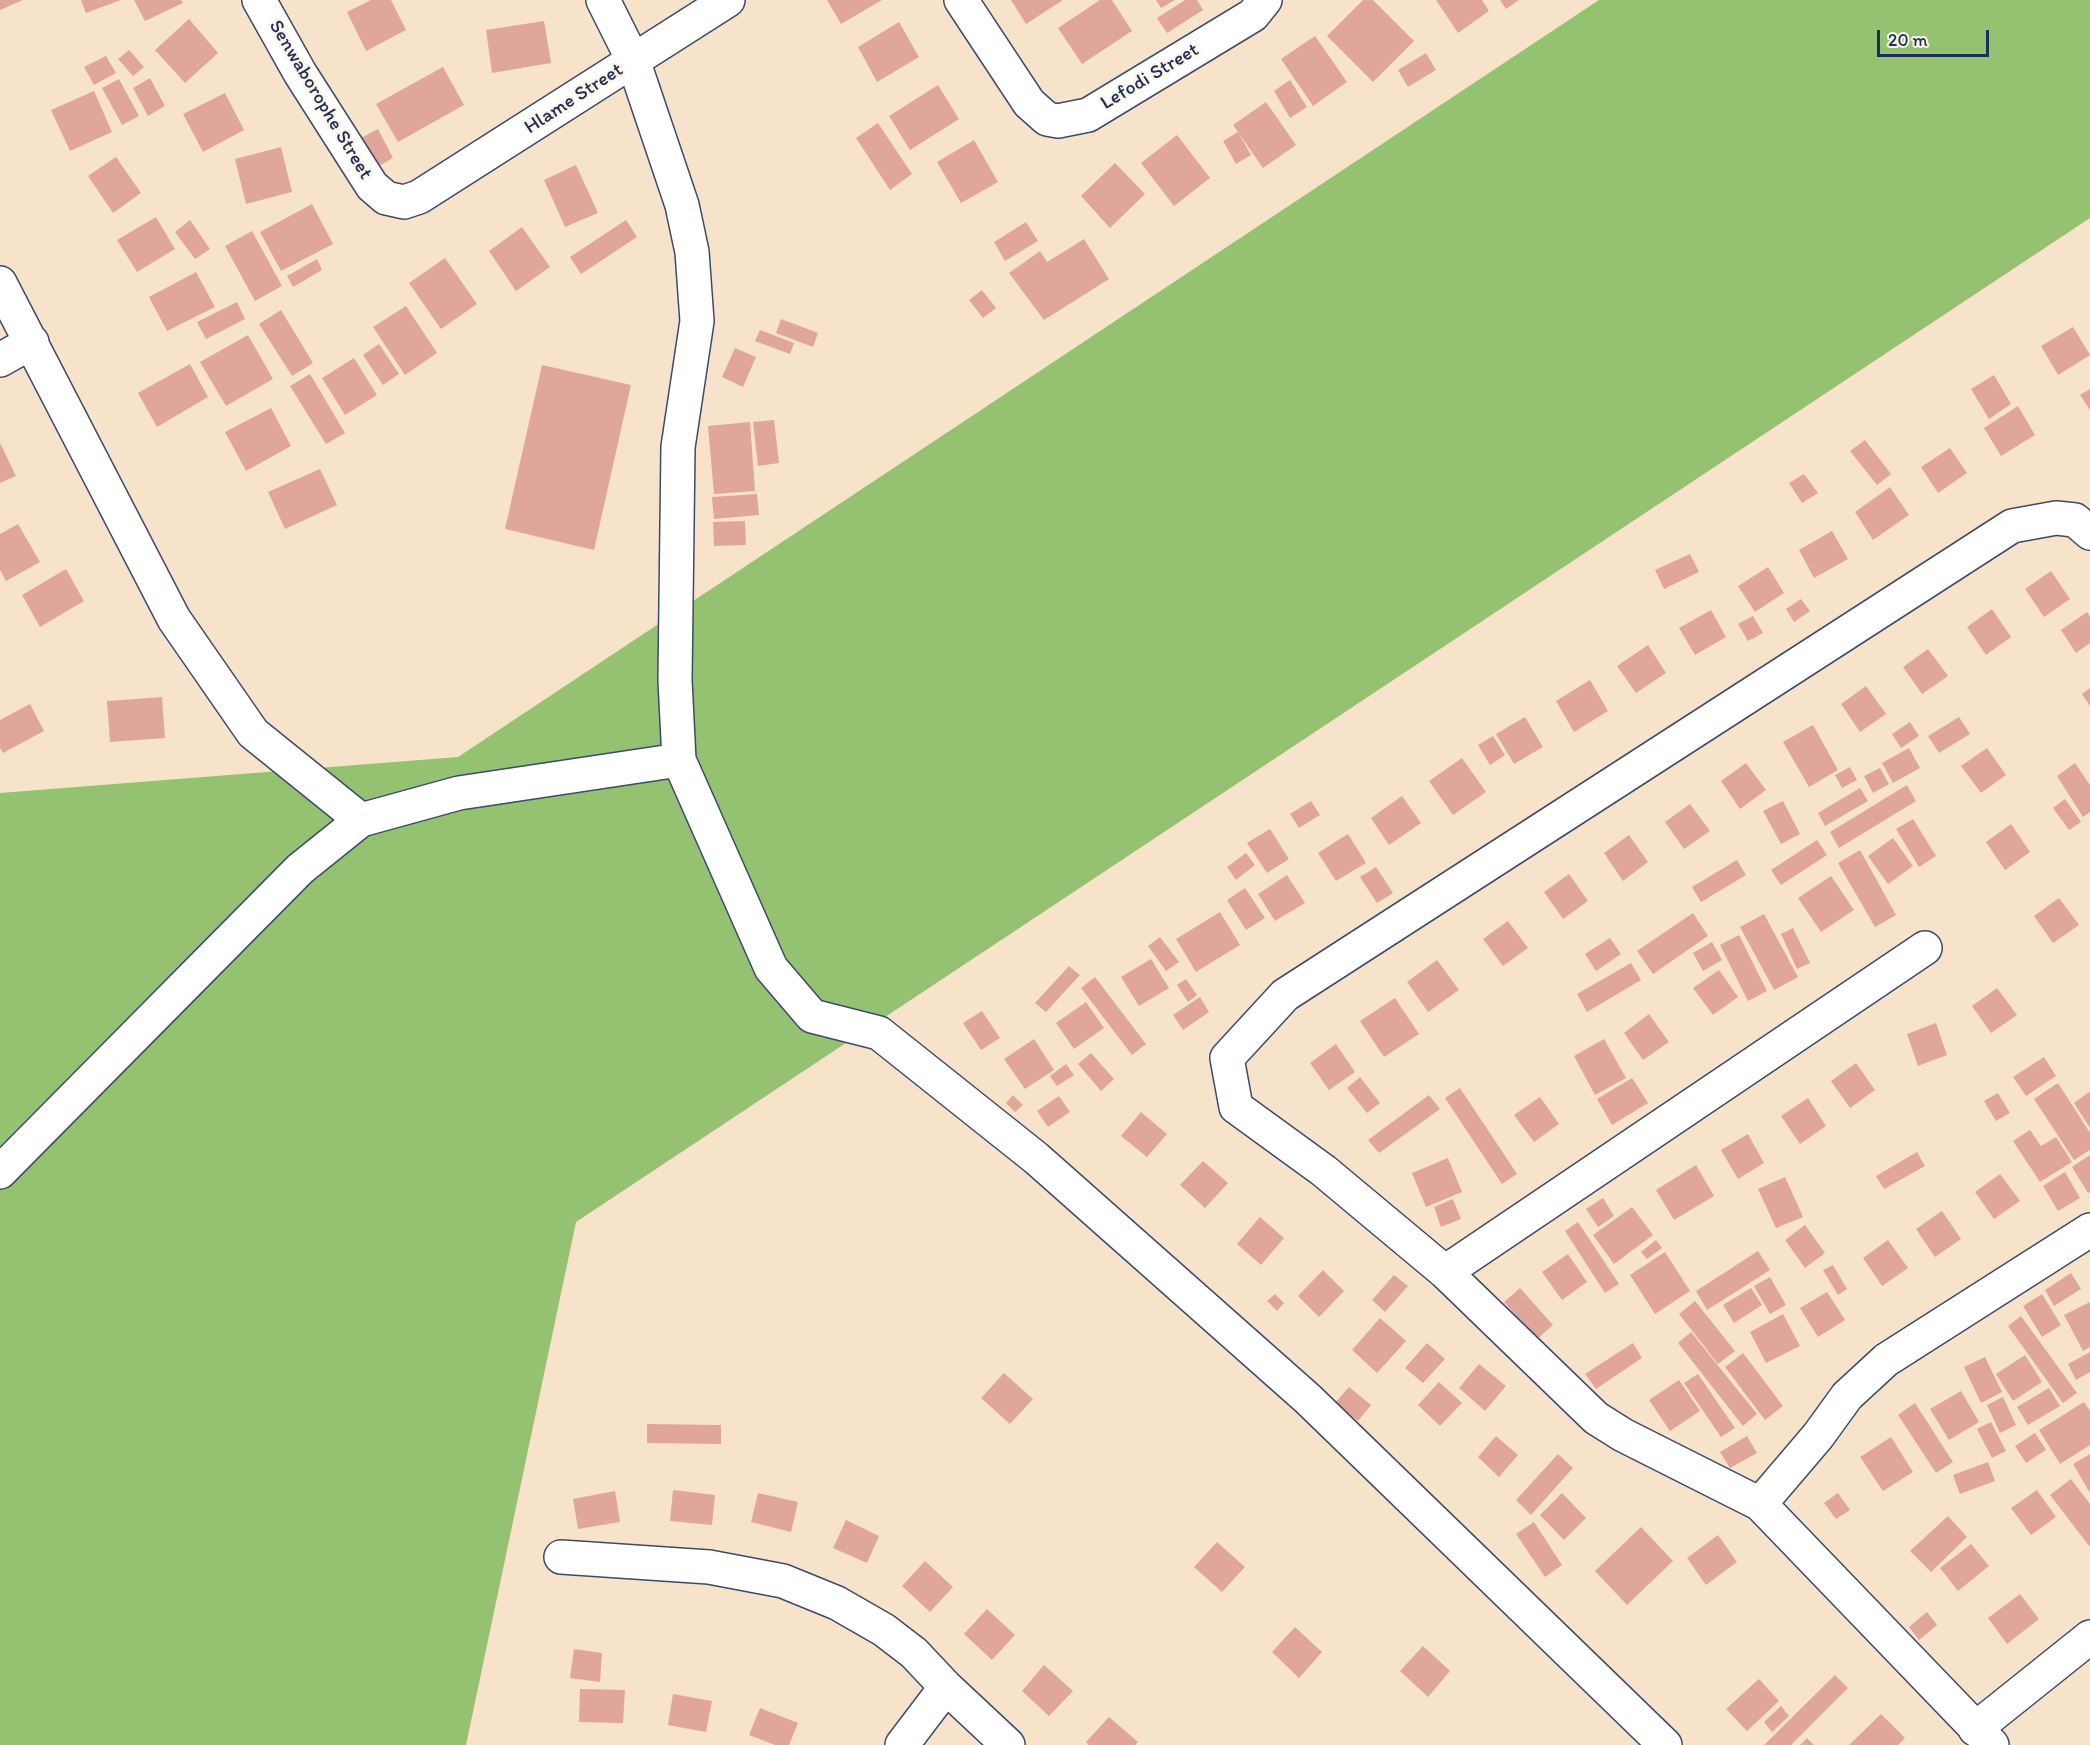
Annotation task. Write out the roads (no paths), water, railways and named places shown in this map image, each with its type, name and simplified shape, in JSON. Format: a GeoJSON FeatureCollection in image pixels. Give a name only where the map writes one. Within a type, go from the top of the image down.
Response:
{"type":"FeatureCollection","features":[{"type":"Feature","properties":{"kind":"street","name":"Senwaborophe Street"},"geometry":{"type":"LineString","coordinates":[[259,0],[300,73],[372,186],[394,202],[404,202],[419,197]]}},
{"type":"Feature","properties":{"kind":"street"},"geometry":{"type":"LineString","coordinates":[[603,0],[633,60],[682,205],[692,252],[697,321],[678,447],[675,680],[680,760],[722,862],[771,968],[812,1016],[879,1033],[1036,1158],[1308,1399],[1665,1745]]}},
{"type":"Feature","properties":{"kind":"street","name":"Hlame Street"},"geometry":{"type":"LineString","coordinates":[[419,197],[728,0]]}},
{"type":"Feature","properties":{"kind":"street","name":"Lefodi Street"},"geometry":{"type":"LineString","coordinates":[[961,0],[1029,103],[1047,120],[1071,120],[1088,115],[1253,15],[1265,0]]}},
{"type":"Feature","properties":{"kind":"street"},"geometry":{"type":"LineString","coordinates":[[0,283],[181,628],[253,732],[361,820]]}},
{"type":"Feature","properties":{"kind":"street"},"geometry":{"type":"LineString","coordinates":[[0,360],[32,342]]}},
{"type":"Feature","properties":{"kind":"street"},"geometry":{"type":"LineString","coordinates":[[2090,533],[2075,520],[2056,518],[2012,526],[1285,995],[1227,1058],[1236,1107],[1324,1171],[1445,1272],[1596,1418],[1623,1435],[1760,1504],[1984,1737],[2090,1637]]}},
{"type":"Feature","properties":{"kind":"street"},"geometry":{"type":"LineString","coordinates":[[0,1172],[300,869],[361,820],[459,793],[680,760]]}},
{"type":"Feature","properties":{"kind":"street"},"geometry":{"type":"LineString","coordinates":[[1445,1272],[1925,948]]}},
{"type":"Feature","properties":{"kind":"street"},"geometry":{"type":"LineString","coordinates":[[1760,1504],[1818,1436],[1847,1396],[1886,1360],[2090,1230]]}},
{"type":"Feature","properties":{"kind":"street"},"geometry":{"type":"LineString","coordinates":[[561,1557],[709,1567],[783,1581],[837,1603],[884,1630],[914,1653],[946,1687],[1008,1745]]}},
{"type":"Feature","properties":{"kind":"street"},"geometry":{"type":"LineString","coordinates":[[902,1745],[946,1687]]}}]}
